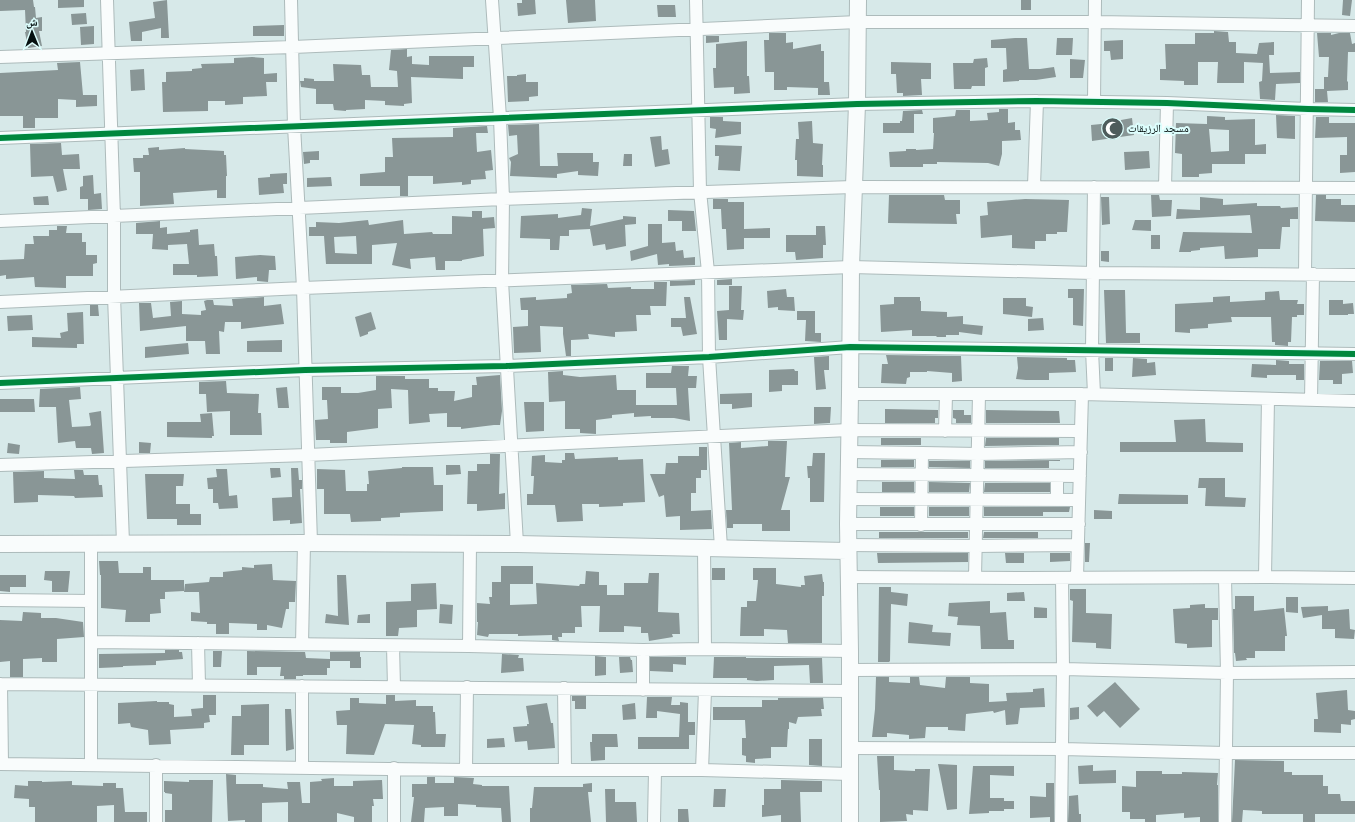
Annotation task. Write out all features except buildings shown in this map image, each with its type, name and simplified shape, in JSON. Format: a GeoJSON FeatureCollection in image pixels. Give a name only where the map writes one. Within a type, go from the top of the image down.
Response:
{"type":"FeatureCollection","features":[{"type":"Feature","properties":{"kind":"street"},"geometry":{"type":"LineString","coordinates":[[107,0],[114,217],[114,296],[123,543]]}},
{"type":"Feature","properties":{"kind":"street"},"geometry":{"type":"LineString","coordinates":[[291,0],[294,126],[303,288],[308,454],[307,543],[302,644]]}},
{"type":"Feature","properties":{"kind":"street"},"geometry":{"type":"LineString","coordinates":[[492,0],[500,118],[503,199],[502,281],[516,544]]}},
{"type":"Feature","properties":{"kind":"street"},"geometry":{"type":"LineString","coordinates":[[696,0],[700,192],[708,272],[713,437],[721,548]]}},
{"type":"Feature","properties":{"kind":"street"},"geometry":{"type":"LineString","coordinates":[[850,822],[850,651],[847,548],[851,268],[857,104],[858,0]]}},
{"type":"Feature","properties":{"kind":"street"},"geometry":{"type":"LineString","coordinates":[[1094,102],[1095,0]]}},
{"type":"Feature","properties":{"kind":"street"},"geometry":{"type":"LineString","coordinates":[[1308,0],[1306,188],[1311,400]]}},
{"type":"Feature","properties":{"kind":"street"},"geometry":{"type":"LineString","coordinates":[[0,57],[109,52],[293,47],[858,22],[1095,22],[1355,26]]}},
{"type":"Feature","properties":{"kind":"street"},"geometry":{"type":"LineString","coordinates":[[1034,186],[1037,101]]}},
{"type":"Feature","properties":{"kind":"street"},"geometry":{"type":"LineString","coordinates":[[0,138],[857,104],[1037,101],[1167,103],[1355,110]]}},
{"type":"Feature","properties":{"kind":"street"},"geometry":{"type":"LineString","coordinates":[[1165,187],[1167,103]]}},
{"type":"Feature","properties":{"kind":"street"},"geometry":{"type":"LineString","coordinates":[[0,221],[503,199],[853,187],[1034,186],[1355,188]]}},
{"type":"Feature","properties":{"kind":"street"},"geometry":{"type":"LineString","coordinates":[[1077,577],[1081,431],[1088,394],[1092,350],[1094,187]]}},
{"type":"Feature","properties":{"kind":"street"},"geometry":{"type":"LineString","coordinates":[[0,302],[303,288],[708,272],[851,268],[1093,273],[1355,275]]}},
{"type":"Feature","properties":{"kind":"street"},"geometry":{"type":"LineString","coordinates":[[0,383],[305,370],[506,366],[710,356],[850,347],[1355,354]]}},
{"type":"Feature","properties":{"kind":"street"},"geometry":{"type":"LineString","coordinates":[[850,394],[1088,394],[1355,401]]}},
{"type":"Feature","properties":{"kind":"street"},"geometry":{"type":"LineString","coordinates":[[945,431],[946,395]]}},
{"type":"Feature","properties":{"kind":"street"},"geometry":{"type":"LineString","coordinates":[[975,577],[979,395]]}},
{"type":"Feature","properties":{"kind":"street"},"geometry":{"type":"LineString","coordinates":[[1265,577],[1268,399]]}},
{"type":"Feature","properties":{"kind":"street"},"geometry":{"type":"LineString","coordinates":[[0,465],[119,462],[849,430],[979,432],[1081,431]]}},
{"type":"Feature","properties":{"kind":"street"},"geometry":{"type":"LineString","coordinates":[[849,452],[978,454],[1081,452]]}},
{"type":"Feature","properties":{"kind":"street"},"geometry":{"type":"LineString","coordinates":[[921,525],[922,453]]}},
{"type":"Feature","properties":{"kind":"street"},"geometry":{"type":"LineString","coordinates":[[849,474],[1080,476]]}},
{"type":"Feature","properties":{"kind":"street"},"geometry":{"type":"LineString","coordinates":[[1057,477],[1057,500]]}},
{"type":"Feature","properties":{"kind":"street"},"geometry":{"type":"LineString","coordinates":[[848,499],[1079,500]]}},
{"type":"Feature","properties":{"kind":"street"},"geometry":{"type":"LineString","coordinates":[[848,524],[1078,524]]}},
{"type":"Feature","properties":{"kind":"street"},"geometry":{"type":"LineString","coordinates":[[0,544],[516,544],[704,548],[1078,545]]}},
{"type":"Feature","properties":{"kind":"street"},"geometry":{"type":"LineString","coordinates":[[91,544],[91,765]]}},
{"type":"Feature","properties":{"kind":"street"},"geometry":{"type":"LineString","coordinates":[[469,646],[470,544]]}},
{"type":"Feature","properties":{"kind":"street"},"geometry":{"type":"LineString","coordinates":[[704,548],[706,649]]}},
{"type":"Feature","properties":{"kind":"street"},"geometry":{"type":"LineString","coordinates":[[848,577],[1355,578]]}},
{"type":"Feature","properties":{"kind":"street"},"geometry":{"type":"LineString","coordinates":[[1062,578],[1062,822]]}},
{"type":"Feature","properties":{"kind":"street"},"geometry":{"type":"LineString","coordinates":[[1225,578],[1227,673],[1225,822]]}},
{"type":"Feature","properties":{"kind":"street"},"geometry":{"type":"LineString","coordinates":[[0,600],[91,601]]}},
{"type":"Feature","properties":{"kind":"street"},"geometry":{"type":"LineString","coordinates":[[90,642],[469,646],[643,650],[706,649],[850,651]]}},
{"type":"Feature","properties":{"kind":"street"},"geometry":{"type":"LineString","coordinates":[[198,643],[199,685]]}},
{"type":"Feature","properties":{"kind":"street"},"geometry":{"type":"LineString","coordinates":[[393,646],[394,686]]}},
{"type":"Feature","properties":{"kind":"street"},"geometry":{"type":"LineString","coordinates":[[643,650],[643,690]]}},
{"type":"Feature","properties":{"kind":"street"},"geometry":{"type":"LineString","coordinates":[[849,670],[1063,669],[1227,673],[1355,672]]}},
{"type":"Feature","properties":{"kind":"street"},"geometry":{"type":"LineString","coordinates":[[849,692],[394,686],[1,684],[1,764],[466,770],[702,770],[850,774]]}},
{"type":"Feature","properties":{"kind":"street"},"geometry":{"type":"LineString","coordinates":[[302,686],[302,768]]}},
{"type":"Feature","properties":{"kind":"street"},"geometry":{"type":"LineString","coordinates":[[466,770],[467,687]]}},
{"type":"Feature","properties":{"kind":"street"},"geometry":{"type":"LineString","coordinates":[[564,688],[565,769]]}},
{"type":"Feature","properties":{"kind":"street"},"geometry":{"type":"LineString","coordinates":[[702,770],[705,690]]}},
{"type":"Feature","properties":{"kind":"street"},"geometry":{"type":"LineString","coordinates":[[850,748],[1062,749],[1225,753],[1355,753]]}},
{"type":"Feature","properties":{"kind":"street"},"geometry":{"type":"LineString","coordinates":[[156,765],[156,822]]}},
{"type":"Feature","properties":{"kind":"street"},"geometry":{"type":"LineString","coordinates":[[394,768],[394,822]]}},
{"type":"Feature","properties":{"kind":"street"},"geometry":{"type":"LineString","coordinates":[[654,822],[655,771]]}},
{"type":"Feature","properties":{"kind":"cycle path"},"geometry":{"type":"LineString","coordinates":[[0,138],[857,104],[1037,101],[1167,103],[1355,110]]}},
{"type":"Feature","properties":{"kind":"cycle path"},"geometry":{"type":"LineString","coordinates":[[0,383],[305,370],[506,366],[709,357],[850,347],[1355,354]]}},
{"type":"Feature","properties":{"kind":"place","name":"مسجد الرزيقات"},"geometry":{"type":"Point","coordinates":[1113,128]}}]}
